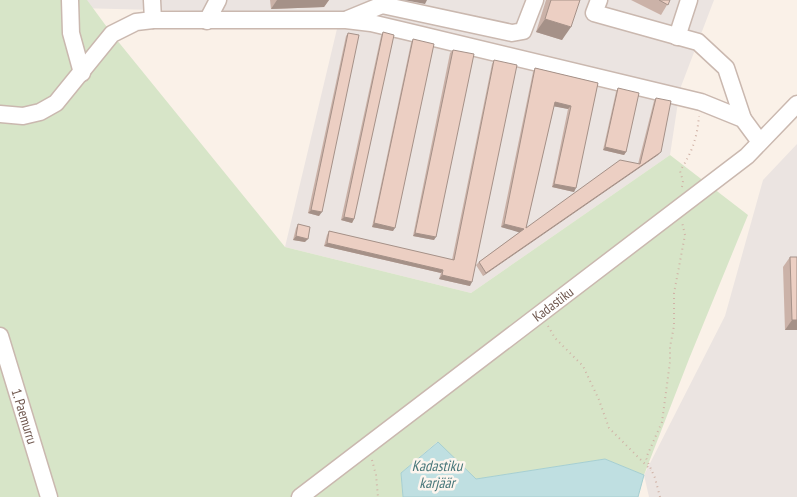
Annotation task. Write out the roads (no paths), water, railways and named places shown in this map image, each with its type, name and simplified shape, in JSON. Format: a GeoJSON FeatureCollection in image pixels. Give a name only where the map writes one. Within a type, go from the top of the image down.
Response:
{"type":"FeatureCollection","features":[{"type":"Feature","properties":{"kind":"street"},"geometry":{"type":"LineString","coordinates":[[70,0],[71,34],[82,73]]}},
{"type":"Feature","properties":{"kind":"street"},"geometry":{"type":"LineString","coordinates":[[152,0],[153,20]]}},
{"type":"Feature","properties":{"kind":"street"},"geometry":{"type":"LineString","coordinates":[[207,21],[218,0]]}},
{"type":"Feature","properties":{"kind":"street"},"geometry":{"type":"LineString","coordinates":[[346,20],[382,5],[512,32],[523,31],[535,0]]}},
{"type":"Feature","properties":{"kind":"street"},"geometry":{"type":"LineString","coordinates":[[599,0],[594,13],[698,42],[726,68],[742,119],[760,142]]}},
{"type":"Feature","properties":{"kind":"street"},"geometry":{"type":"LineString","coordinates":[[677,37],[689,0]]}},
{"type":"Feature","properties":{"kind":"street"},"geometry":{"type":"LineString","coordinates":[[0,114],[22,116],[40,112],[56,103],[112,34],[136,22],[153,20],[346,20],[397,29],[701,102],[742,119]]}},
{"type":"Feature","properties":{"kind":"street","name":"Kadastiku"},"geometry":{"type":"LineString","coordinates":[[300,497],[747,156],[797,104]]}},
{"type":"Feature","properties":{"kind":"street","name":"1. Paemurru"},"geometry":{"type":"LineString","coordinates":[[0,336],[49,497]]}},
{"type":"Feature","properties":{"kind":"water","name":"Kadastiku karjäär"},"geometry":{"type":"Polygon","coordinates":[[[438,442],[476,479],[605,459],[644,475],[638,497],[403,497],[401,473],[438,442]]]}}]}
